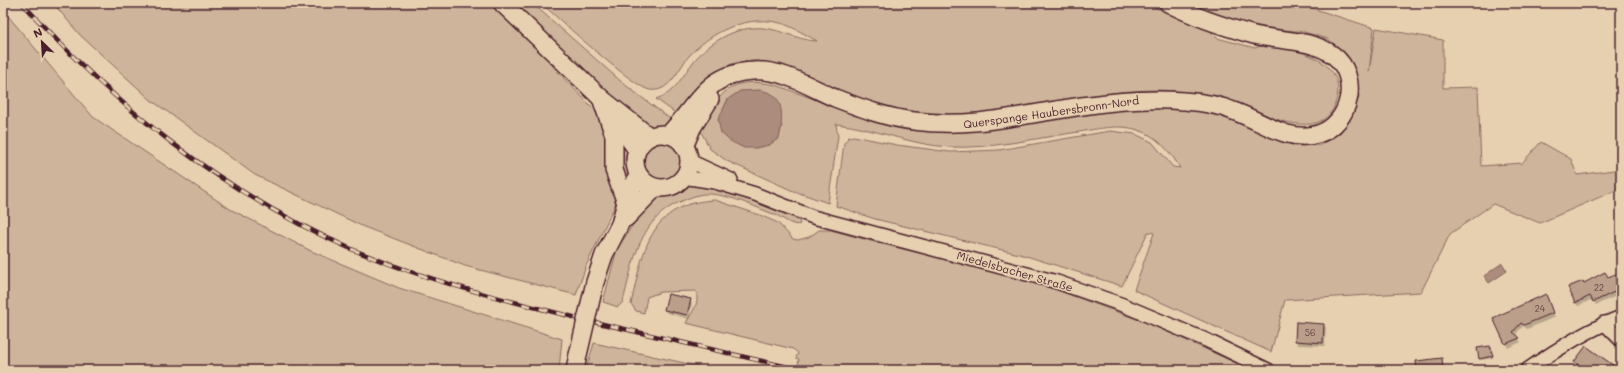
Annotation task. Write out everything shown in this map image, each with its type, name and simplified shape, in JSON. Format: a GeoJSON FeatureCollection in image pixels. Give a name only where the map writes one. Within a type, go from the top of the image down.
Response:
{"type":"FeatureCollection","features":[{"type":"Feature","properties":{"kind":"main road"},"geometry":{"type":"LineString","coordinates":[[502,3],[601,98],[650,137]]}},
{"type":"Feature","properties":{"kind":"main road","name":"Querspange Haubersbronn-Nord"},"geometry":{"type":"LineString","coordinates":[[668,135],[706,89],[718,80],[743,71],[756,70],[784,75],[875,113],[904,120],[936,124],[968,124],[1102,103],[1163,99],[1212,104],[1234,111],[1287,134],[1300,136],[1319,134],[1333,126],[1342,115],[1348,103],[1350,91],[1348,78],[1342,64],[1334,56],[1320,47],[1256,35],[1229,28],[1168,3]]}},
{"type":"Feature","properties":{"kind":"main road"},"geometry":{"type":"LineString","coordinates":[[686,152],[677,139],[668,135],[659,134],[650,137],[637,150],[635,162],[638,175],[643,181],[656,188],[671,186],[683,177],[687,171],[686,152],[702,110],[732,75]]}},
{"type":"Feature","properties":{"kind":"main road"},"geometry":{"type":"LineString","coordinates":[[601,98],[637,150]]}},
{"type":"Feature","properties":{"kind":"main road"},"geometry":{"type":"LineString","coordinates":[[601,98],[614,135],[614,170],[626,203]]}},
{"type":"Feature","properties":{"kind":"main road"},"geometry":{"type":"LineString","coordinates":[[576,362],[595,282],[604,255],[620,224],[626,203],[638,175]]}},
{"type":"Feature","properties":{"kind":"main road"},"geometry":{"type":"LineString","coordinates":[[620,224],[656,188]]}},
{"type":"Feature","properties":{"kind":"street"},"geometry":{"type":"LineString","coordinates":[[686,152],[694,163],[728,178],[755,194]]}},
{"type":"Feature","properties":{"kind":"street"},"geometry":{"type":"LineString","coordinates":[[683,177],[715,182],[755,194]]}},
{"type":"Feature","properties":{"kind":"street","name":"Miedelsbacher Straße"},"geometry":{"type":"LineString","coordinates":[[755,194],[813,216],[896,240],[976,259],[1094,295],[1123,305],[1199,337],[1268,370]]}},
{"type":"Feature","properties":{"kind":"street"},"geometry":{"type":"LineString","coordinates":[[1527,370],[1563,345],[1604,323],[1621,317]]}},
{"type":"Feature","properties":{"kind":"street"},"geometry":{"type":"LineString","coordinates":[[1604,323],[1621,340]]}},
{"type":"Feature","properties":{"kind":"shaded area"},"geometry":{"type":"Polygon","coordinates":[[[53,3],[491,3],[538,45],[555,69],[594,109],[607,133],[616,203],[586,266],[576,295],[465,266],[364,227],[255,175],[151,100],[80,35],[53,3]]]}},
{"type":"Feature","properties":{"kind":"shaded area"},"geometry":{"type":"Polygon","coordinates":[[[513,3],[532,3],[624,84],[673,121],[662,127],[647,126],[617,101],[513,3]]]}},
{"type":"Feature","properties":{"kind":"shaded area"},"geometry":{"type":"Polygon","coordinates":[[[541,3],[1148,3],[1163,11],[1208,29],[1217,38],[1255,48],[1267,45],[1286,48],[1307,54],[1326,65],[1333,72],[1337,81],[1338,92],[1333,110],[1330,114],[1321,121],[1311,124],[1292,123],[1278,120],[1238,104],[1220,99],[1173,91],[1151,90],[1105,94],[989,114],[934,116],[901,112],[873,105],[835,91],[784,67],[766,62],[748,61],[731,65],[713,74],[699,88],[678,115],[656,99],[669,93],[694,61],[706,49],[720,39],[744,29],[761,28],[777,31],[802,39],[817,41],[782,23],[764,21],[740,24],[728,28],[707,40],[689,56],[668,84],[657,90],[650,90],[641,86],[613,66],[541,3]]]}},
{"type":"Feature","properties":{"kind":"shaded area"},"geometry":{"type":"Polygon","coordinates":[[[1184,3],[1296,3],[1374,28],[1369,72],[1376,28],[1443,40],[1443,88],[1478,87],[1481,166],[1522,163],[1541,142],[1571,159],[1577,175],[1621,169],[1621,188],[1540,223],[1493,204],[1450,234],[1421,292],[1285,300],[1271,352],[1134,290],[1154,233],[1148,232],[1122,286],[1023,255],[875,219],[836,206],[844,143],[849,137],[854,136],[897,145],[950,152],[999,150],[1110,131],[1135,134],[1152,142],[1173,167],[1180,168],[1162,145],[1145,132],[1130,128],[1114,127],[995,145],[949,147],[920,143],[865,129],[836,124],[838,136],[828,203],[791,190],[727,161],[710,149],[698,126],[721,95],[729,89],[737,85],[760,83],[776,85],[865,118],[910,129],[960,132],[1143,105],[1198,108],[1239,120],[1271,138],[1295,146],[1320,145],[1340,133],[1350,120],[1359,97],[1356,75],[1347,55],[1328,39],[1304,32],[1241,23],[1184,3]],[[728,99],[718,120],[769,145],[779,138],[782,125],[728,99]]]}},
{"type":"Feature","properties":{"kind":"shaded area"},"geometry":{"type":"Polygon","coordinates":[[[3,10],[93,117],[230,209],[311,251],[399,288],[562,339],[559,370],[3,370],[3,10]]]}},
{"type":"Feature","properties":{"kind":"shaded area"},"geometry":{"type":"Polygon","coordinates":[[[760,90],[772,94],[779,102],[782,120],[779,138],[769,145],[756,148],[744,148],[730,141],[721,133],[718,120],[728,99],[740,91],[760,90]]]}},
{"type":"Feature","properties":{"kind":"shaded area"},"geometry":{"type":"Polygon","coordinates":[[[619,140],[629,150],[630,177],[628,187],[618,155],[619,140]]]}},
{"type":"Feature","properties":{"kind":"shaded area"},"geometry":{"type":"Polygon","coordinates":[[[662,142],[675,148],[681,161],[675,174],[662,180],[649,174],[643,161],[649,148],[662,142]]]}},
{"type":"Feature","properties":{"kind":"shaded area"},"geometry":{"type":"Polygon","coordinates":[[[692,184],[727,190],[795,218],[799,220],[800,224],[792,224],[778,216],[720,195],[707,194],[689,198],[668,209],[656,218],[647,230],[640,243],[630,272],[623,302],[618,307],[603,302],[617,249],[640,214],[657,198],[678,192],[692,184]]]}},
{"type":"Feature","properties":{"kind":"shaded area"},"geometry":{"type":"Polygon","coordinates":[[[715,200],[760,215],[778,223],[793,239],[798,240],[809,237],[819,230],[831,230],[878,243],[991,270],[1051,288],[1145,322],[1252,370],[820,370],[798,365],[799,359],[796,358],[798,353],[793,349],[686,323],[696,304],[696,291],[661,292],[647,297],[644,313],[636,311],[631,304],[645,249],[653,233],[663,220],[676,210],[693,203],[715,200]]]}},
{"type":"Feature","properties":{"kind":"shaded area"},"geometry":{"type":"Polygon","coordinates":[[[1502,263],[1507,271],[1489,283],[1484,276],[1502,263]]]}},
{"type":"Feature","properties":{"kind":"shaded area"},"geometry":{"type":"Polygon","coordinates":[[[594,343],[716,370],[586,370],[594,343]]]}},
{"type":"Feature","properties":{"kind":"building"},"geometry":{"type":"Polygon","coordinates":[[[1605,272],[1608,277],[1621,272],[1621,289],[1593,302],[1590,296],[1575,303],[1568,287],[1583,281],[1584,283],[1605,272]]]}},
{"type":"Feature","properties":{"kind":"building"},"geometry":{"type":"Polygon","coordinates":[[[668,294],[691,299],[687,315],[664,310],[668,294]]]}},
{"type":"Feature","properties":{"kind":"building"},"geometry":{"type":"Polygon","coordinates":[[[1546,294],[1553,313],[1524,325],[1521,323],[1513,332],[1520,338],[1505,344],[1493,318],[1546,294]]]}},
{"type":"Feature","properties":{"kind":"building"},"geometry":{"type":"Polygon","coordinates":[[[1296,322],[1324,324],[1323,343],[1295,341],[1296,322]]]}},
{"type":"Feature","properties":{"kind":"building"},"geometry":{"type":"Polygon","coordinates":[[[1490,346],[1493,356],[1479,359],[1477,348],[1490,346]]]}},
{"type":"Feature","properties":{"kind":"building"},"geometry":{"type":"Polygon","coordinates":[[[1586,346],[1620,370],[1586,370],[1574,362],[1586,346]]]}},
{"type":"Feature","properties":{"kind":"building"},"geometry":{"type":"Polygon","coordinates":[[[1442,358],[1443,370],[1417,370],[1416,361],[1442,358]]]}},
{"type":"Feature","properties":{"kind":"railway"},"geometry":{"type":"LineString","coordinates":[[22,3],[95,77],[172,143],[213,173],[256,200],[349,248],[408,271],[498,298],[801,370]]}}]}
